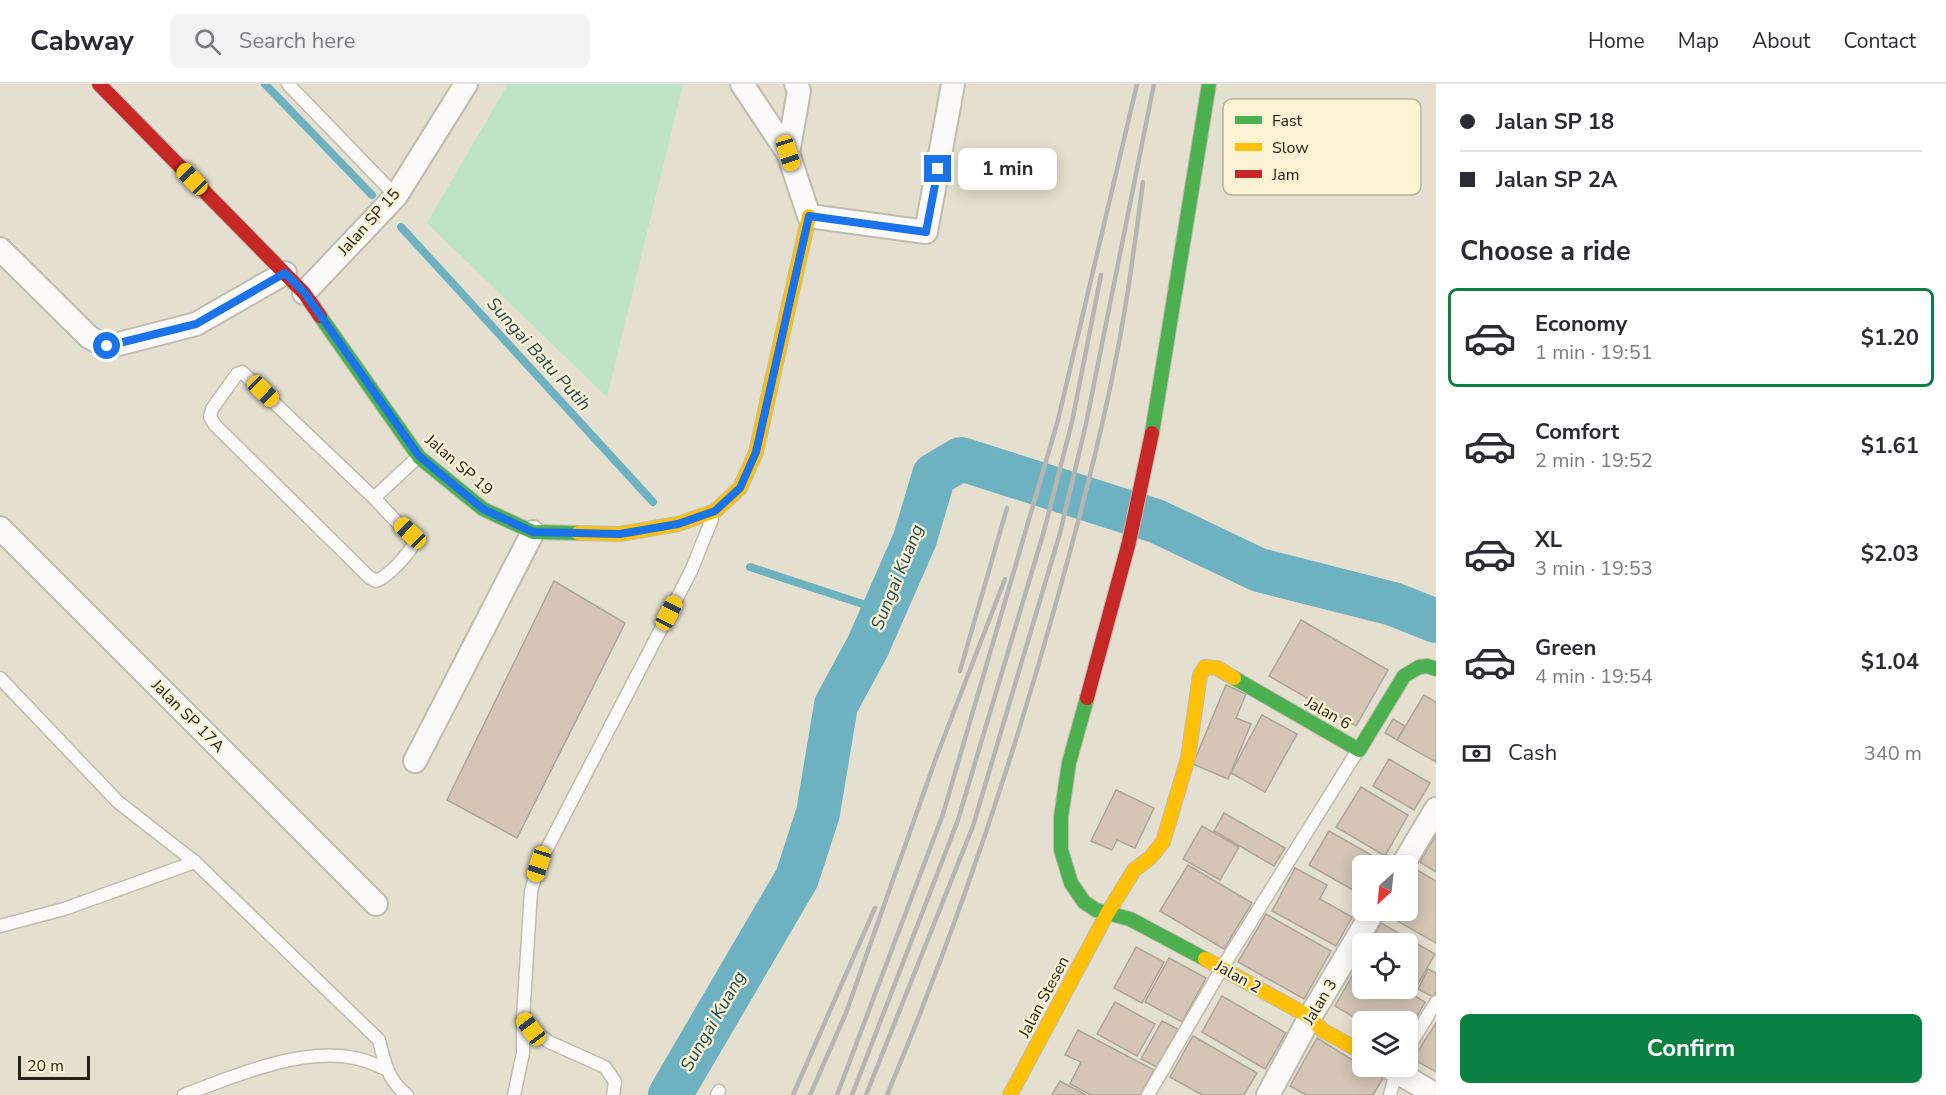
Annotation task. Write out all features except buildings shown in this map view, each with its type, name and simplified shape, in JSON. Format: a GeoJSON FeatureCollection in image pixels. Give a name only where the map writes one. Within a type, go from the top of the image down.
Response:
{"type":"FeatureCollection","features":[{"type":"Feature","properties":{"kind":"street","name":"Jalan SP 19"},"geometry":{"type":"LineString","coordinates":[[99,84],[304,292],[419,456],[483,509],[533,532],[620,534],[678,524],[715,511],[740,488],[756,452],[809,216]]}},
{"type":"Feature","properties":{"kind":"street","name":"Jalan SP 15"},"geometry":{"type":"LineString","coordinates":[[304,292],[396,196],[466,84]]}},
{"type":"Feature","properties":{"kind":"street"},"geometry":{"type":"LineString","coordinates":[[742,84],[788,153],[809,216],[926,232],[953,84]]}},
{"type":"Feature","properties":{"kind":"street"},"geometry":{"type":"LineString","coordinates":[[788,153],[799,92],[796,84]]}},
{"type":"Feature","properties":{"kind":"street","name":"Jalan 2"},"geometry":{"type":"LineString","coordinates":[[1209,84],[1148,454],[1129,542],[1069,763],[1061,817],[1061,850],[1071,883],[1084,902],[1096,910],[1130,919],[1222,968],[1310,1017],[1322,1030],[1352,1046]]}},
{"type":"Feature","properties":{"kind":"street"},"geometry":{"type":"LineString","coordinates":[[0,249],[89,337],[107,346],[196,324],[285,273]]}},
{"type":"Feature","properties":{"kind":"street","name":"Jalan SP 17A"},"geometry":{"type":"LineString","coordinates":[[0,528],[376,904]]}},
{"type":"Feature","properties":{"kind":"street"},"geometry":{"type":"LineString","coordinates":[[415,761],[533,532]]}},
{"type":"Feature","properties":{"kind":"street","name":"Jalan 6"},"geometry":{"type":"LineString","coordinates":[[1205,667],[1216,668],[1359,750],[1404,676],[1414,668],[1428,665],[1436,669]]}},
{"type":"Feature","properties":{"kind":"street","name":"Jalan Stesen"},"geometry":{"type":"LineString","coordinates":[[1010,1095],[1107,914],[1134,870],[1150,858],[1163,842],[1188,758],[1200,675],[1205,667]]}},
{"type":"Feature","properties":{"kind":"street"},"geometry":{"type":"LineString","coordinates":[[1409,855],[1436,809]]}},
{"type":"Feature","properties":{"kind":"street","name":"Jalan 3"},"geometry":{"type":"LineString","coordinates":[[1268,1095],[1310,1017],[1367,921]]}},
{"type":"Feature","properties":{"kind":"street"},"geometry":{"type":"LineString","coordinates":[[1407,1077],[1436,1095]]}},
{"type":"Feature","properties":{"kind":"lane"},"geometry":{"type":"LineString","coordinates":[[288,84],[396,196]]}},
{"type":"Feature","properties":{"kind":"lane"},"geometry":{"type":"LineString","coordinates":[[242,372],[374,498],[415,541],[412,548],[384,578],[376,581],[361,569],[215,425],[210,417],[212,409],[237,374],[242,372]]}},
{"type":"Feature","properties":{"kind":"lane"},"geometry":{"type":"LineString","coordinates":[[374,498],[419,456]]}},
{"type":"Feature","properties":{"kind":"lane"},"geometry":{"type":"LineString","coordinates":[[514,1095],[523,1053],[531,891],[539,864],[691,572],[715,511]]}},
{"type":"Feature","properties":{"kind":"lane"},"geometry":{"type":"LineString","coordinates":[[0,678],[118,802],[195,862],[379,1040],[386,1069],[398,1088],[407,1095]]}},
{"type":"Feature","properties":{"kind":"lane"},"geometry":{"type":"LineString","coordinates":[[1148,1095],[1222,968],[1359,750]]}},
{"type":"Feature","properties":{"kind":"lane"},"geometry":{"type":"LineString","coordinates":[[0,926],[64,909],[195,862]]}},
{"type":"Feature","properties":{"kind":"lane"},"geometry":{"type":"LineString","coordinates":[[1418,1032],[1436,1002]]}},
{"type":"Feature","properties":{"kind":"lane"},"geometry":{"type":"LineString","coordinates":[[523,1018],[531,1029],[549,1042],[605,1066],[615,1082],[613,1095]]}},
{"type":"Feature","properties":{"kind":"lane"},"geometry":{"type":"LineString","coordinates":[[184,1095],[247,1070],[307,1057],[356,1058],[386,1069]]}},
{"type":"Feature","properties":{"kind":"lane"},"geometry":{"type":"LineString","coordinates":[[1389,1095],[1392,1077]]}},
{"type":"Feature","properties":{"kind":"green space"},"geometry":{"type":"Polygon","coordinates":[[[508,84],[683,84],[607,397],[427,223],[508,84]]]}},
{"type":"Feature","properties":{"kind":"waterway","name":"Sungai Batu Putih"},"geometry":{"type":"LineString","coordinates":[[265,84],[372,195]]}},
{"type":"Feature","properties":{"kind":"waterway","name":"Sungai Batu Putih"},"geometry":{"type":"LineString","coordinates":[[401,227],[653,502]]}},
{"type":"Feature","properties":{"kind":"waterway","name":"Sungai Kuang"},"geometry":{"type":"LineString","coordinates":[[670,1095],[797,878],[818,813],[836,705],[868,646],[915,539],[934,475],[961,459],[1156,521],[1259,570],[1393,604],[1436,621]]}},
{"type":"Feature","properties":{"kind":"waterway","name":"Sungai Batu Putih"},"geometry":{"type":"LineString","coordinates":[[750,567],[884,611]]}},
{"type":"Feature","properties":{"kind":"railway"},"geometry":{"type":"LineString","coordinates":[[837,1095],[943,814],[1058,420],[1137,84]]}},
{"type":"Feature","properties":{"kind":"railway"},"geometry":{"type":"LineString","coordinates":[[866,1095],[973,826],[1060,533],[1086,424],[1154,84]]}},
{"type":"Feature","properties":{"kind":"railway"},"geometry":{"type":"LineString","coordinates":[[887,1095],[912,1035],[979,852],[1020,728],[1056,603],[1087,489],[1121,335],[1143,182]]}},
{"type":"Feature","properties":{"kind":"railway"},"geometry":{"type":"LineString","coordinates":[[852,1095],[958,820],[1044,531],[1072,422],[1101,275]]}},
{"type":"Feature","properties":{"kind":"railway"},"geometry":{"type":"LineString","coordinates":[[960,671],[1007,508]]}},
{"type":"Feature","properties":{"kind":"railway"},"geometry":{"type":"LineString","coordinates":[[810,1095],[846,1013],[936,758],[1005,579]]}},
{"type":"Feature","properties":{"kind":"railway"},"geometry":{"type":"LineString","coordinates":[[793,1095],[875,908]]}},
{"type":"Feature","properties":{"kind":"traffic: fast"},"geometry":{"type":"LineString","coordinates":[[1152,433],[1209,84]]}},
{"type":"Feature","properties":{"kind":"traffic: fast"},"geometry":{"type":"LineString","coordinates":[[320,316],[419,457],[483,509],[533,532],[578,533]]}},
{"type":"Feature","properties":{"kind":"traffic: fast"},"geometry":{"type":"LineString","coordinates":[[1234,678],[1359,750],[1404,676],[1419,667],[1427,666],[1436,669]]}},
{"type":"Feature","properties":{"kind":"traffic: fast"},"geometry":{"type":"LineString","coordinates":[[1087,698],[1069,763],[1061,817],[1061,850],[1071,883],[1084,902],[1096,910],[1130,919],[1205,959]]}},
{"type":"Feature","properties":{"kind":"traffic: slow"},"geometry":{"type":"LineString","coordinates":[[578,533],[620,534],[678,524],[715,511],[740,488],[756,452],[809,216]]}},
{"type":"Feature","properties":{"kind":"traffic: slow"},"geometry":{"type":"LineString","coordinates":[[1010,1095],[1107,914],[1134,870],[1150,858],[1163,842],[1188,758],[1200,675],[1205,667],[1217,668],[1234,678]]}},
{"type":"Feature","properties":{"kind":"traffic: slow"},"geometry":{"type":"LineString","coordinates":[[1205,959],[1310,1017],[1322,1030],[1352,1046]]}},
{"type":"Feature","properties":{"kind":"traffic: jam"},"geometry":{"type":"LineString","coordinates":[[99,84],[304,293],[320,316]]}},
{"type":"Feature","properties":{"kind":"traffic: jam"},"geometry":{"type":"LineString","coordinates":[[1087,698],[1129,542],[1152,433]]}},
{"type":"Feature","properties":{"kind":"route"},"geometry":{"type":"LineString","coordinates":[[107,346],[196,324],[285,273],[304,292],[419,456],[483,509],[533,532],[620,534],[678,524],[715,511],[740,488],[756,452],[809,216],[926,232],[938,169]]}}]}
